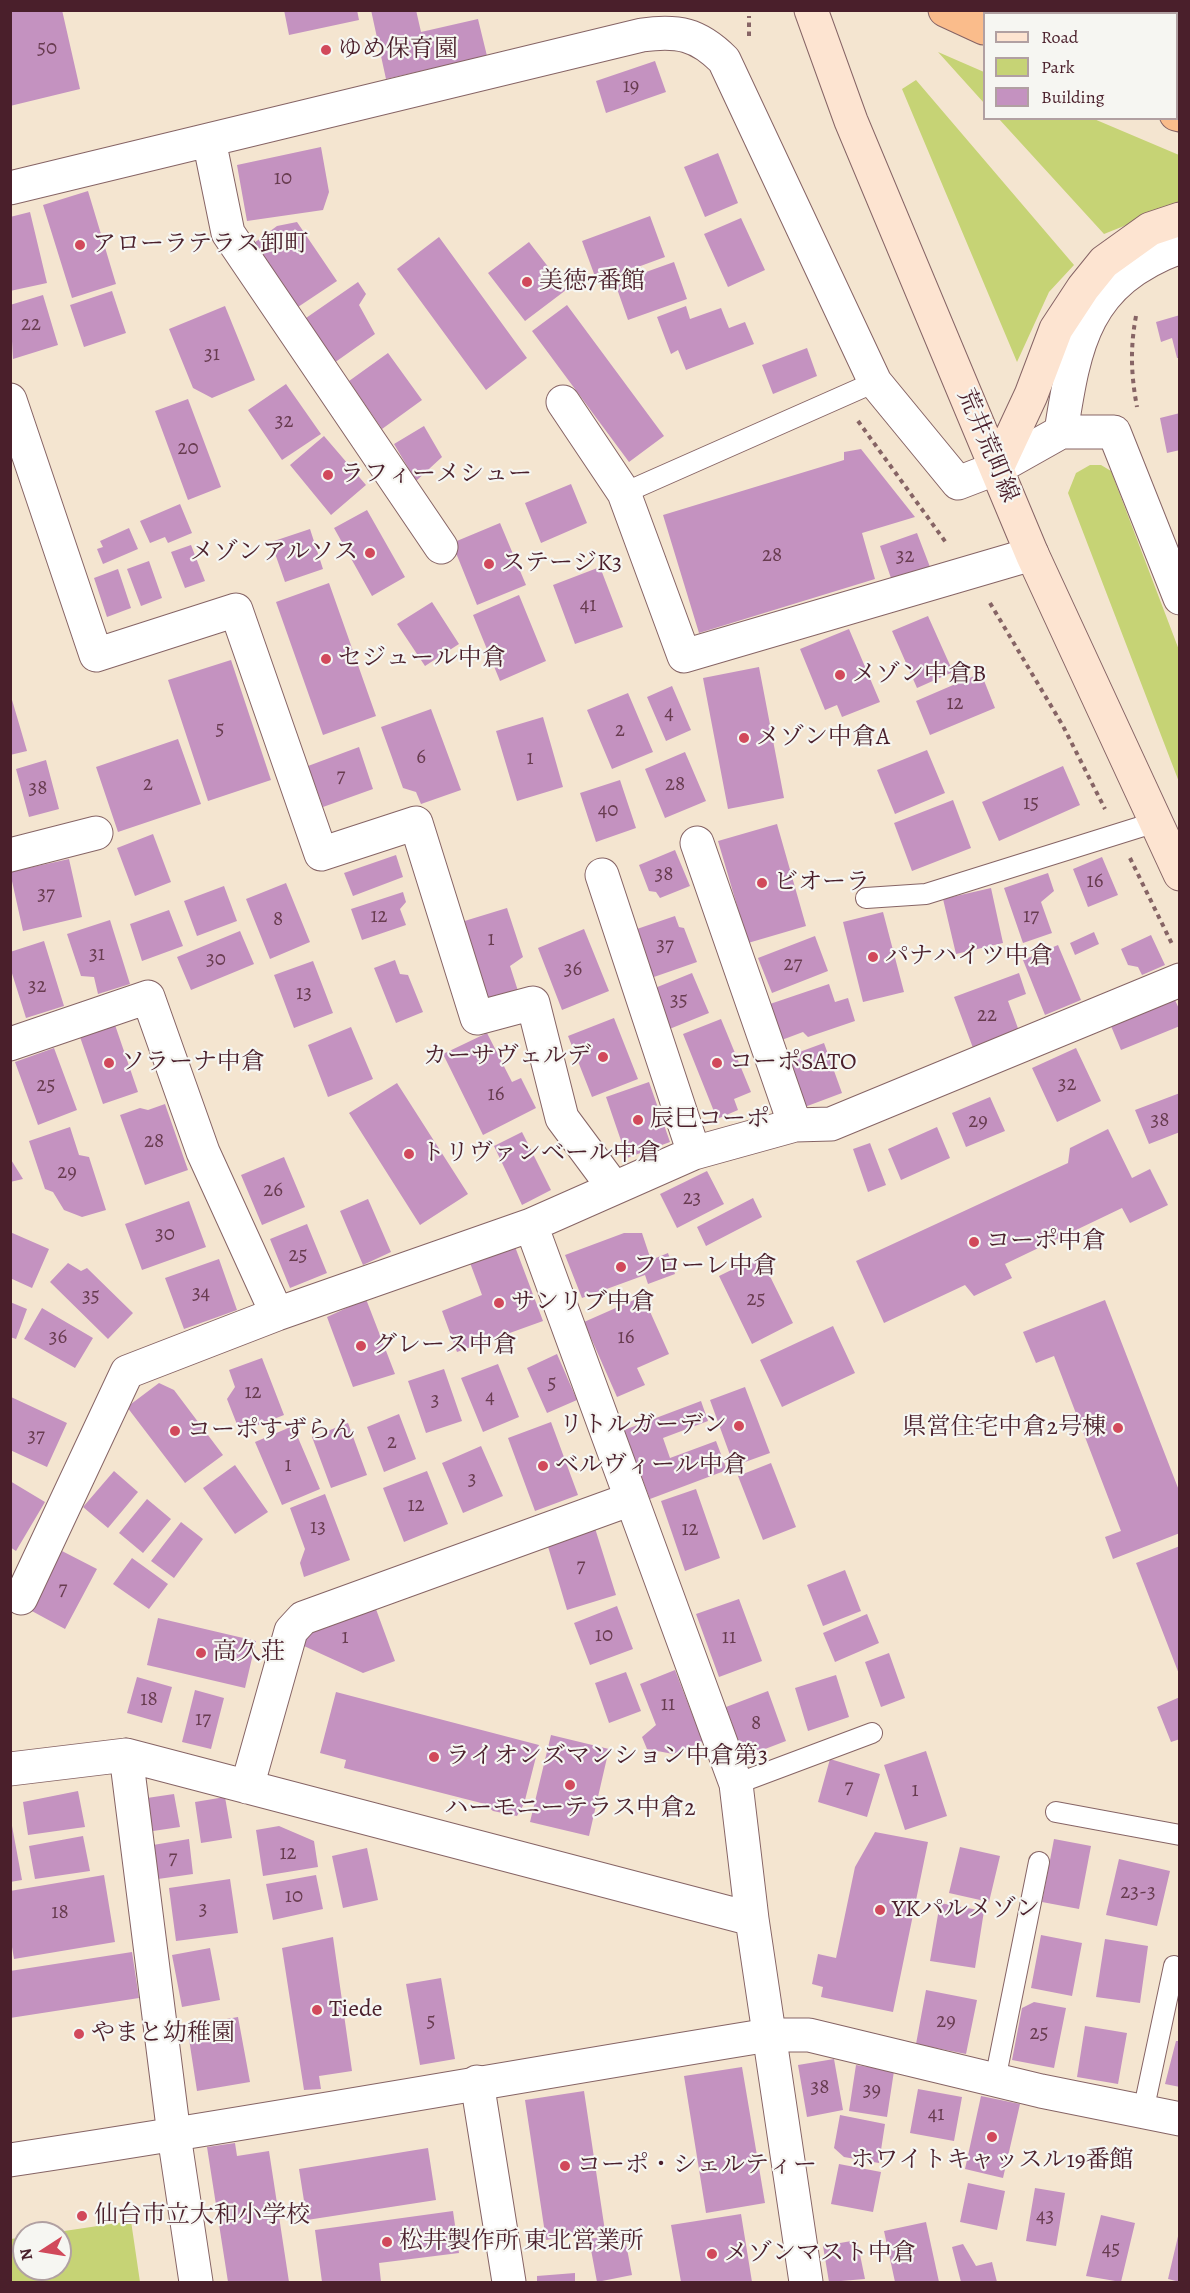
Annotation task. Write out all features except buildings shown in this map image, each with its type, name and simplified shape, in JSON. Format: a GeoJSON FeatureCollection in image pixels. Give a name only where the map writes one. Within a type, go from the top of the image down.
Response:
{"type":"FeatureCollection","features":[{"type":"Feature","properties":{"kind":"highway"},"geometry":{"type":"LineString","coordinates":[[945,10],[983,28]]}},
{"type":"Feature","properties":{"kind":"main road","name":"荒井荒町線"},"geometry":{"type":"LineString","coordinates":[[811,10],[851,121],[1032,554],[1179,874]]}},
{"type":"Feature","properties":{"kind":"main road"},"geometry":{"type":"LineString","coordinates":[[997,468],[1031,394],[1056,330],[1083,288],[1104,262],[1150,229],[1179,219]]}},
{"type":"Feature","properties":{"kind":"street"},"geometry":{"type":"LineString","coordinates":[[10,188],[642,35],[664,32],[690,35],[709,45],[724,60],[875,382],[958,483],[997,468],[1061,432],[1114,432],[1179,598]]}},
{"type":"Feature","properties":{"kind":"street"},"geometry":{"type":"LineString","coordinates":[[209,140],[228,233],[441,547]]}},
{"type":"Feature","properties":{"kind":"street"},"geometry":{"type":"LineString","coordinates":[[1061,432],[1074,358],[1080,338],[1101,300],[1120,278],[1159,255],[1179,247]]}},
{"type":"Feature","properties":{"kind":"street"},"geometry":{"type":"LineString","coordinates":[[10,400],[96,655],[236,610],[321,854],[416,822],[477,1018],[533,1003],[562,1118],[614,1188]]}},
{"type":"Feature","properties":{"kind":"street"},"geometry":{"type":"LineString","coordinates":[[563,402],[624,493],[684,656],[1032,554]]}},
{"type":"Feature","properties":{"kind":"street"},"geometry":{"type":"LineString","coordinates":[[10,855],[96,834]]}},
{"type":"Feature","properties":{"kind":"street"},"geometry":{"type":"LineString","coordinates":[[697,843],[795,1125]]}},
{"type":"Feature","properties":{"kind":"street"},"geometry":{"type":"LineString","coordinates":[[602,875],[694,1154]]}},
{"type":"Feature","properties":{"kind":"street"},"geometry":{"type":"LineString","coordinates":[[21,1598],[127,1372],[277,1314],[531,1225],[694,1154],[795,1125],[831,1124],[1177,964]]}},
{"type":"Feature","properties":{"kind":"street"},"geometry":{"type":"LineString","coordinates":[[10,1044],[148,997],[203,1152],[277,1314]]}},
{"type":"Feature","properties":{"kind":"street"},"geometry":{"type":"LineString","coordinates":[[531,1225],[735,1784],[752,1919],[806,2283]]}},
{"type":"Feature","properties":{"kind":"street"},"geometry":{"type":"LineString","coordinates":[[248,1786],[291,1631],[303,1618],[631,1499]]}},
{"type":"Feature","properties":{"kind":"street"},"geometry":{"type":"LineString","coordinates":[[10,1769],[126,1755],[752,1919]]}},
{"type":"Feature","properties":{"kind":"street"},"geometry":{"type":"LineString","coordinates":[[126,1755],[174,2135],[196,2283]]}},
{"type":"Feature","properties":{"kind":"street"},"geometry":{"type":"LineString","coordinates":[[10,2160],[769,2036],[809,2035],[995,2080],[1179,2119]]}},
{"type":"Feature","properties":{"kind":"street"},"geometry":{"type":"LineString","coordinates":[[477,2082],[509,2283]]}},
{"type":"Feature","properties":{"kind":"lane"},"geometry":{"type":"LineString","coordinates":[[624,493],[875,382]]}},
{"type":"Feature","properties":{"kind":"lane"},"geometry":{"type":"LineString","coordinates":[[866,898],[926,894],[1156,822]]}},
{"type":"Feature","properties":{"kind":"lane"},"geometry":{"type":"LineString","coordinates":[[735,1784],[872,1733]]}},
{"type":"Feature","properties":{"kind":"lane"},"geometry":{"type":"LineString","coordinates":[[1056,1812],[1179,1835]]}},
{"type":"Feature","properties":{"kind":"lane"},"geometry":{"type":"LineString","coordinates":[[995,2080],[1039,1862]]}},
{"type":"Feature","properties":{"kind":"lane"},"geometry":{"type":"LineString","coordinates":[[1143,2112],[1174,1966]]}},
{"type":"Feature","properties":{"kind":"path"},"geometry":{"type":"LineString","coordinates":[[856,419],[950,548]]}},
{"type":"Feature","properties":{"kind":"path"},"geometry":{"type":"LineString","coordinates":[[985,596],[1064,726],[1117,833],[1177,964]]}},
{"type":"Feature","properties":{"kind":"green space"},"geometry":{"type":"Polygon","coordinates":[[[938,52],[983,72],[983,102],[938,52]]]}},
{"type":"Feature","properties":{"kind":"green space"},"geometry":{"type":"Polygon","coordinates":[[[916,80],[1074,265],[1049,292],[1017,362],[902,89],[916,80]]]}},
{"type":"Feature","properties":{"kind":"green space"},"geometry":{"type":"Polygon","coordinates":[[[1000,120],[1096,120],[1179,155],[1179,204],[1104,234],[1000,120]]]}},
{"type":"Feature","properties":{"kind":"green space"},"geometry":{"type":"Polygon","coordinates":[[[1090,465],[1101,465],[1111,471],[1179,650],[1179,782],[1068,493],[1076,473],[1090,465]]]}},
{"type":"Feature","properties":{"kind":"green space"},"geometry":{"type":"Polygon","coordinates":[[[131,2221],[140,2282],[11,2282],[12,2239],[12,2281],[72,2281],[72,2230],[131,2221]]]}},
{"type":"Feature","properties":{"kind":"place","name":"ゆめ保育園"},"geometry":{"type":"Point","coordinates":[326,50]}},
{"type":"Feature","properties":{"kind":"place","name":"アローラテラス卸町"},"geometry":{"type":"Point","coordinates":[80,245]}},
{"type":"Feature","properties":{"kind":"place","name":"美徳7番館"},"geometry":{"type":"Point","coordinates":[527,282]}},
{"type":"Feature","properties":{"kind":"place","name":"ラフィーメシュー"},"geometry":{"type":"Point","coordinates":[328,475]}},
{"type":"Feature","properties":{"kind":"place","name":"メゾンアルソス"},"geometry":{"type":"Point","coordinates":[370,553]}},
{"type":"Feature","properties":{"kind":"place","name":"ステージK3"},"geometry":{"type":"Point","coordinates":[489,564]}},
{"type":"Feature","properties":{"kind":"place","name":"セジュール中倉"},"geometry":{"type":"Point","coordinates":[326,659]}},
{"type":"Feature","properties":{"kind":"place","name":"メゾン中倉B"},"geometry":{"type":"Point","coordinates":[840,675]}},
{"type":"Feature","properties":{"kind":"place","name":"メゾン中倉A"},"geometry":{"type":"Point","coordinates":[744,738]}},
{"type":"Feature","properties":{"kind":"place","name":"ビオーラ"},"geometry":{"type":"Point","coordinates":[762,883]}},
{"type":"Feature","properties":{"kind":"place","name":"パナハイツ中倉"},"geometry":{"type":"Point","coordinates":[873,957]}},
{"type":"Feature","properties":{"kind":"place","name":"カーサヴェルデ"},"geometry":{"type":"Point","coordinates":[603,1057]}},
{"type":"Feature","properties":{"kind":"place","name":"ソラーナ中倉"},"geometry":{"type":"Point","coordinates":[109,1063]}},
{"type":"Feature","properties":{"kind":"place","name":"コーポSATO"},"geometry":{"type":"Point","coordinates":[717,1063]}},
{"type":"Feature","properties":{"kind":"place","name":"辰巳コーポ"},"geometry":{"type":"Point","coordinates":[638,1120]}},
{"type":"Feature","properties":{"kind":"place","name":"トリヴァンベール中倉"},"geometry":{"type":"Point","coordinates":[409,1154]}},
{"type":"Feature","properties":{"kind":"place","name":"コーポ中倉"},"geometry":{"type":"Point","coordinates":[974,1242]}},
{"type":"Feature","properties":{"kind":"place","name":"フローレ中倉"},"geometry":{"type":"Point","coordinates":[621,1267]}},
{"type":"Feature","properties":{"kind":"place","name":"サンリブ中倉"},"geometry":{"type":"Point","coordinates":[499,1303]}},
{"type":"Feature","properties":{"kind":"place","name":"グレース中倉"},"geometry":{"type":"Point","coordinates":[361,1346]}},
{"type":"Feature","properties":{"kind":"place","name":"リトルガーデン"},"geometry":{"type":"Point","coordinates":[739,1426]}},
{"type":"Feature","properties":{"kind":"place","name":"県営住宅中倉2号棟"},"geometry":{"type":"Point","coordinates":[1118,1428]}},
{"type":"Feature","properties":{"kind":"place","name":"コーポすずらん"},"geometry":{"type":"Point","coordinates":[175,1431]}},
{"type":"Feature","properties":{"kind":"place","name":"ベルヴィール中倉"},"geometry":{"type":"Point","coordinates":[543,1466]}},
{"type":"Feature","properties":{"kind":"place","name":"高久荘"},"geometry":{"type":"Point","coordinates":[201,1653]}},
{"type":"Feature","properties":{"kind":"place","name":"ライオンズマンション中倉第3"},"geometry":{"type":"Point","coordinates":[434,1757]}},
{"type":"Feature","properties":{"kind":"place","name":"ハーモニーテラス中倉2"},"geometry":{"type":"Point","coordinates":[570,1785]}},
{"type":"Feature","properties":{"kind":"place","name":"YKパルメゾン"},"geometry":{"type":"Point","coordinates":[880,1910]}},
{"type":"Feature","properties":{"kind":"place","name":"Tiede"},"geometry":{"type":"Point","coordinates":[317,2010]}},
{"type":"Feature","properties":{"kind":"place","name":"やまと幼稚園"},"geometry":{"type":"Point","coordinates":[79,2034]}},
{"type":"Feature","properties":{"kind":"place","name":"ホワイトキャッスル19番館"},"geometry":{"type":"Point","coordinates":[992,2137]}},
{"type":"Feature","properties":{"kind":"place","name":"コーポ・シェルティー"},"geometry":{"type":"Point","coordinates":[565,2166]}},
{"type":"Feature","properties":{"kind":"place","name":"仙台市立大和小学校"},"geometry":{"type":"Point","coordinates":[82,2216]}},
{"type":"Feature","properties":{"kind":"place","name":"松井製作所 東北営業所"},"geometry":{"type":"Point","coordinates":[387,2242]}},
{"type":"Feature","properties":{"kind":"place","name":"メゾンマスト中倉"},"geometry":{"type":"Point","coordinates":[712,2254]}}]}
